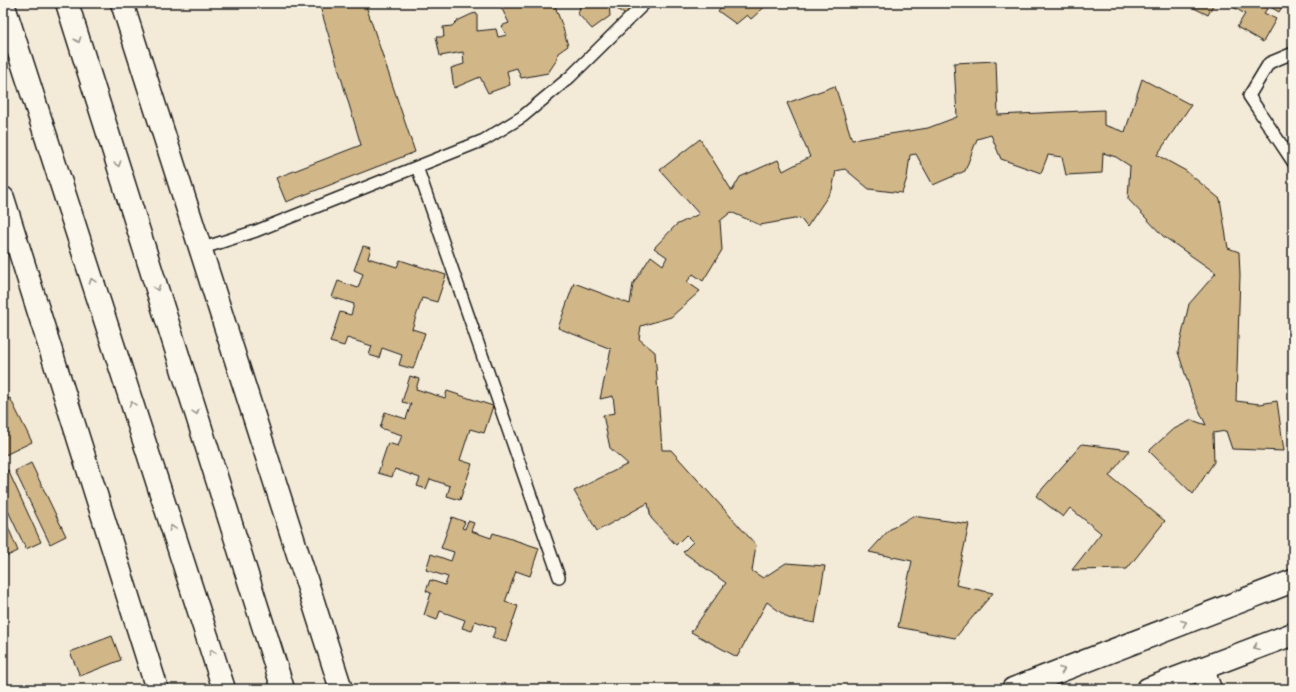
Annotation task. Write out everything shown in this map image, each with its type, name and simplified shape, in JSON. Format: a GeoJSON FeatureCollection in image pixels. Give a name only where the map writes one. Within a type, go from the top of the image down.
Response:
{"type":"FeatureCollection","features":[{"type":"Feature","properties":{"kind":"street"},"geometry":{"type":"LineString","coordinates":[[3,3],[224,689]]}},
{"type":"Feature","properties":{"kind":"street"},"geometry":{"type":"LineString","coordinates":[[67,3],[283,689]]}},
{"type":"Feature","properties":{"kind":"street"},"geometry":{"type":"LineString","coordinates":[[122,3],[341,689]]}},
{"type":"Feature","properties":{"kind":"street"},"geometry":{"type":"LineString","coordinates":[[3,198],[157,689]]}},
{"type":"Feature","properties":{"kind":"street"},"geometry":{"type":"LineString","coordinates":[[1013,689],[1293,581]]}},
{"type":"Feature","properties":{"kind":"street"},"geometry":{"type":"LineString","coordinates":[[1148,689],[1293,634]]}},
{"type":"Feature","properties":{"kind":"street"},"geometry":{"type":"LineString","coordinates":[[1202,668],[1210,689]]}},
{"type":"Feature","properties":{"kind":"lane"},"geometry":{"type":"LineString","coordinates":[[200,249],[256,231],[484,140],[522,117],[570,77],[644,3]]}},
{"type":"Feature","properties":{"kind":"lane"},"geometry":{"type":"LineString","coordinates":[[1293,53],[1269,63],[1249,96],[1293,162]]}},
{"type":"Feature","properties":{"kind":"lane"},"geometry":{"type":"LineString","coordinates":[[417,167],[559,577]]}},
{"type":"Feature","properties":{"kind":"building"},"geometry":{"type":"Polygon","coordinates":[[[319,3],[365,3],[415,152],[286,202],[276,178],[361,145],[319,3]]]}},
{"type":"Feature","properties":{"kind":"building"},"geometry":{"type":"Polygon","coordinates":[[[499,3],[554,3],[568,46],[558,53],[556,61],[548,73],[521,78],[517,68],[507,71],[510,85],[488,93],[480,77],[454,88],[451,68],[464,64],[463,52],[440,56],[436,37],[444,37],[443,27],[452,26],[457,21],[477,13],[477,31],[496,29],[498,37],[507,35],[501,26],[509,23],[499,3]]]}},
{"type":"Feature","properties":{"kind":"building"},"geometry":{"type":"Polygon","coordinates":[[[581,3],[609,3],[610,16],[592,29],[578,14],[581,3]]]}},
{"type":"Feature","properties":{"kind":"building"},"geometry":{"type":"Polygon","coordinates":[[[609,3],[640,3],[628,17],[609,3]]]}},
{"type":"Feature","properties":{"kind":"building"},"geometry":{"type":"Polygon","coordinates":[[[724,3],[769,3],[751,19],[747,15],[736,24],[718,11],[724,3]]]}},
{"type":"Feature","properties":{"kind":"building"},"geometry":{"type":"Polygon","coordinates":[[[1194,3],[1214,3],[1208,15],[1192,7],[1194,3]]]}},
{"type":"Feature","properties":{"kind":"building"},"geometry":{"type":"Polygon","coordinates":[[[1227,3],[1284,3],[1279,12],[1269,6],[1264,13],[1276,19],[1263,42],[1237,27],[1245,14],[1227,3]]]}},
{"type":"Feature","properties":{"kind":"building"},"geometry":{"type":"Polygon","coordinates":[[[996,61],[998,115],[1104,110],[1104,125],[1125,132],[1142,79],[1191,105],[1157,155],[1186,171],[1220,199],[1228,248],[1239,252],[1240,275],[1236,401],[1260,404],[1277,401],[1284,451],[1232,449],[1226,431],[1213,433],[1214,462],[1193,494],[1149,451],[1172,430],[1192,420],[1206,425],[1192,395],[1178,352],[1189,304],[1216,273],[1163,236],[1128,199],[1130,166],[1116,157],[1103,153],[1102,173],[1066,175],[1062,157],[1048,155],[1041,173],[1001,159],[991,135],[977,139],[965,171],[933,185],[916,154],[910,155],[907,178],[902,193],[869,189],[845,169],[836,171],[832,190],[807,227],[800,218],[760,225],[731,212],[720,221],[722,250],[703,281],[693,274],[687,282],[700,291],[671,317],[641,326],[639,339],[655,352],[662,450],[671,450],[756,545],[752,571],[763,578],[786,563],[825,566],[815,623],[788,618],[767,602],[737,657],[691,632],[726,583],[683,552],[693,542],[686,535],[676,545],[651,518],[648,503],[597,531],[574,491],[628,464],[610,448],[603,415],[615,413],[613,396],[600,399],[611,349],[558,328],[574,283],[630,304],[633,284],[651,256],[663,265],[667,257],[654,248],[676,225],[699,214],[660,170],[700,139],[732,191],[740,177],[778,160],[783,171],[810,157],[787,103],[835,86],[852,140],[928,128],[957,117],[954,63],[996,61]]]}},
{"type":"Feature","properties":{"kind":"building"},"geometry":{"type":"Polygon","coordinates":[[[363,246],[371,248],[368,258],[397,267],[400,260],[446,275],[437,302],[422,298],[412,329],[425,333],[413,369],[399,365],[402,355],[382,348],[379,358],[369,355],[372,346],[347,338],[344,346],[330,342],[340,312],[351,315],[354,304],[332,297],[338,281],[358,288],[363,274],[354,270],[363,246]]]}},
{"type":"Feature","properties":{"kind":"building"},"geometry":{"type":"Polygon","coordinates":[[[410,376],[419,379],[416,389],[445,398],[447,391],[493,406],[484,433],[470,429],[460,460],[472,464],[460,500],[447,496],[450,486],[430,479],[426,489],[417,486],[420,478],[395,469],[392,477],[378,473],[388,443],[398,446],[402,435],[380,428],[385,412],[406,419],[411,404],[402,402],[410,376]]]}},
{"type":"Feature","properties":{"kind":"building"},"geometry":{"type":"Polygon","coordinates":[[[10,398],[32,442],[3,456],[3,401],[10,398]]]}},
{"type":"Feature","properties":{"kind":"building"},"geometry":{"type":"Polygon","coordinates":[[[1082,444],[1130,450],[1109,476],[1165,521],[1127,569],[1072,570],[1101,533],[1070,508],[1063,517],[1036,496],[1082,444]]]}},
{"type":"Feature","properties":{"kind":"building"},"geometry":{"type":"Polygon","coordinates":[[[31,463],[66,536],[50,544],[15,471],[31,463]]]}},
{"type":"Feature","properties":{"kind":"building"},"geometry":{"type":"Polygon","coordinates":[[[8,470],[41,542],[26,549],[3,500],[3,473],[8,470]]]}},
{"type":"Feature","properties":{"kind":"building"},"geometry":{"type":"Polygon","coordinates":[[[3,515],[18,551],[3,558],[3,515]]]}},
{"type":"Feature","properties":{"kind":"building"},"geometry":{"type":"Polygon","coordinates":[[[913,516],[969,524],[956,585],[993,593],[955,638],[898,627],[912,561],[869,552],[889,530],[913,516]]]}},
{"type":"Feature","properties":{"kind":"building"},"geometry":{"type":"Polygon","coordinates":[[[452,517],[465,522],[462,528],[465,529],[468,521],[474,523],[471,531],[491,538],[493,533],[539,548],[530,576],[516,571],[505,602],[518,606],[506,642],[492,638],[496,628],[475,621],[472,631],[462,628],[465,620],[440,611],[437,620],[424,615],[431,593],[426,591],[430,580],[445,585],[448,577],[426,570],[431,554],[451,561],[454,552],[441,548],[452,517]]]}},
{"type":"Feature","properties":{"kind":"building"},"geometry":{"type":"Polygon","coordinates":[[[112,636],[121,660],[80,676],[70,652],[112,636]]]}}]}
